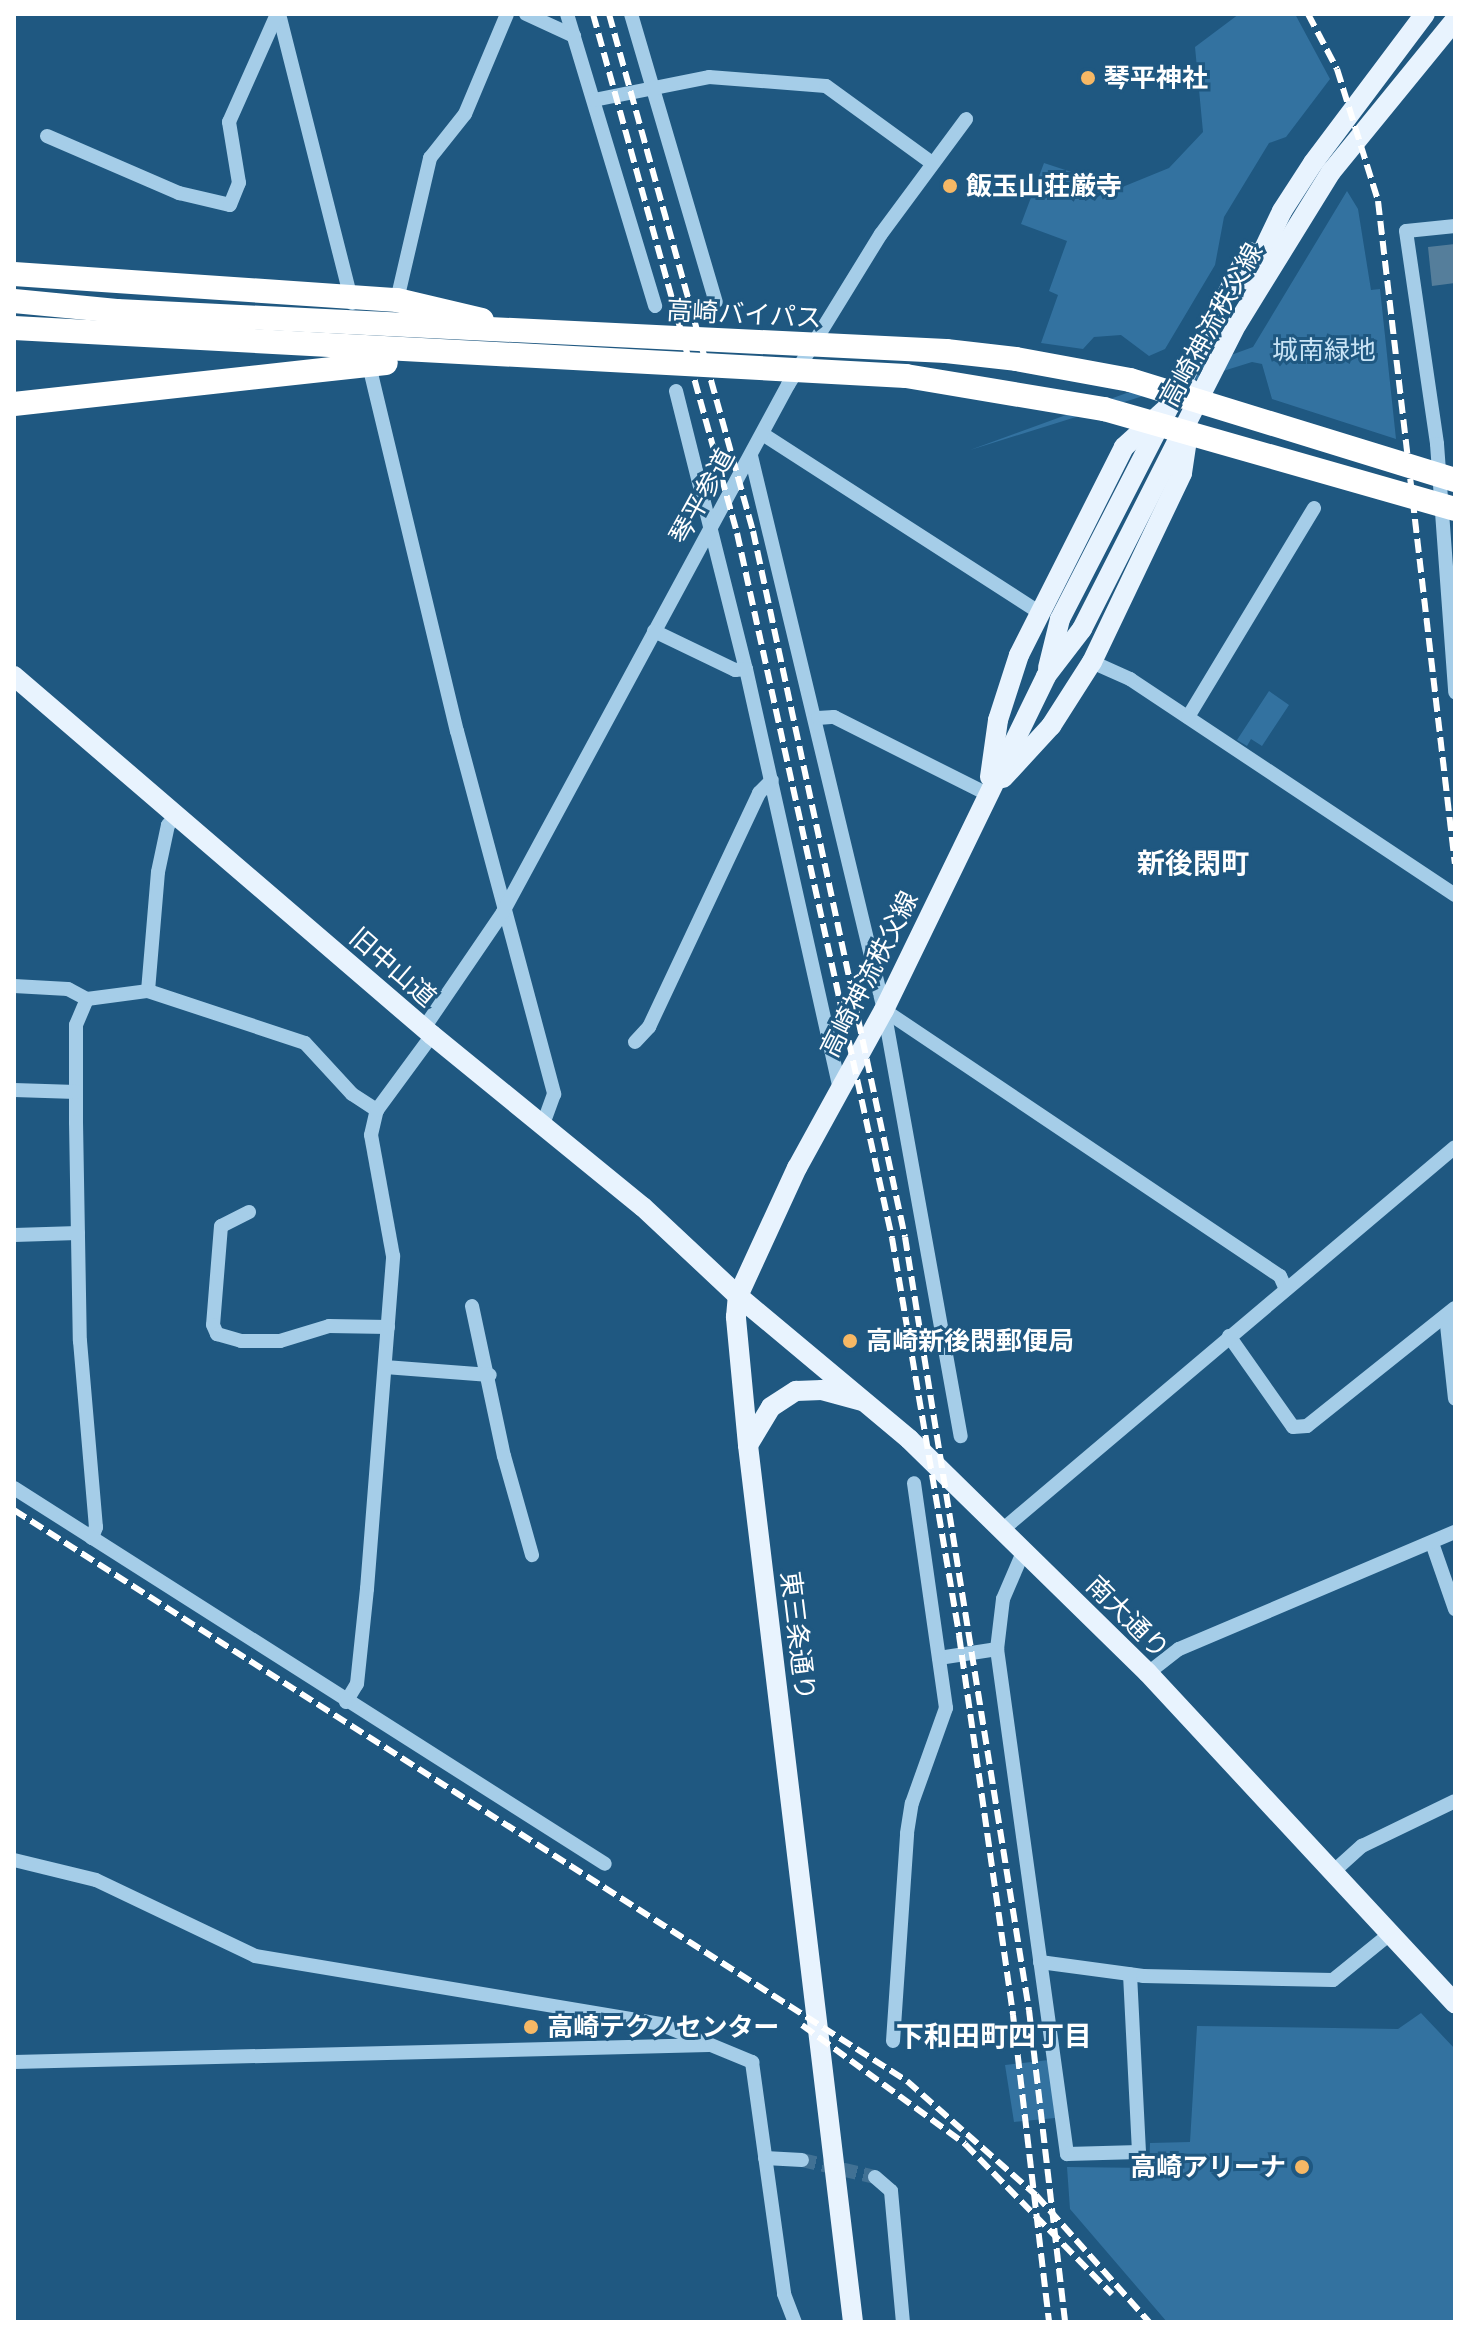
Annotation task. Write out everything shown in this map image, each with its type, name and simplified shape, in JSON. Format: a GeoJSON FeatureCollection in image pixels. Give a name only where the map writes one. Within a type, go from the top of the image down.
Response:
{"type":"FeatureCollection","features":[{"type":"Feature","properties":{"kind":"highway"},"geometry":{"type":"LineString","coordinates":[[14,274],[397,300],[464,313],[506,330]]}},
{"type":"Feature","properties":{"kind":"highway","name":"高崎バイパス"},"geometry":{"type":"LineString","coordinates":[[14,301],[1016,359],[1130,380],[1455,480]]}},
{"type":"Feature","properties":{"kind":"highway","name":"高崎バイパス"},"geometry":{"type":"LineString","coordinates":[[14,328],[366,357],[531,357],[800,366],[989,387],[1152,421],[1455,509]]}},
{"type":"Feature","properties":{"kind":"highway"},"geometry":{"type":"LineString","coordinates":[[14,404],[366,357]]}},
{"type":"Feature","properties":{"kind":"main road"},"geometry":{"type":"LineString","coordinates":[[987,794],[998,720],[1039,612],[1124,447],[1152,421],[1184,398],[1254,272],[1282,211],[1313,163],[1423,14]]}},
{"type":"Feature","properties":{"kind":"main road","name":"高崎神流秩父線"},"geometry":{"type":"LineString","coordinates":[[1046,676],[1060,619],[1133,472],[1276,207],[1423,14]]}},
{"type":"Feature","properties":{"kind":"main road"},"geometry":{"type":"LineString","coordinates":[[1254,272],[1364,121],[1455,19]]}},
{"type":"Feature","properties":{"kind":"main road","name":"高崎神流秩父線"},"geometry":{"type":"LineString","coordinates":[[738,1296],[840,1088],[884,1010],[1046,676],[1082,629],[1237,324],[1297,223],[1366,124],[1455,19]]}},
{"type":"Feature","properties":{"kind":"main road"},"geometry":{"type":"LineString","coordinates":[[987,794],[1051,726],[1092,662],[1182,473],[1188,433],[1184,398]]}},
{"type":"Feature","properties":{"kind":"main road","name":"旧中山道"},"geometry":{"type":"LineString","coordinates":[[14,676],[428,1032],[543,1124],[738,1296]]}},
{"type":"Feature","properties":{"kind":"main road","name":"南大通り"},"geometry":{"type":"LineString","coordinates":[[738,1296],[869,1403],[1024,1550],[1148,1673],[1455,2003]]}},
{"type":"Feature","properties":{"kind":"main road","name":"東三条通り"},"geometry":{"type":"LineString","coordinates":[[738,1296],[736,1317],[748,1445],[853,2322]]}},
{"type":"Feature","properties":{"kind":"main road"},"geometry":{"type":"LineString","coordinates":[[748,1445],[771,1407],[796,1391],[822,1390],[869,1403]]}},
{"type":"Feature","properties":{"kind":"street"},"geometry":{"type":"LineString","coordinates":[[47,136],[179,193],[230,205],[239,183],[229,122],[278,14]]}},
{"type":"Feature","properties":{"kind":"street"},"geometry":{"type":"LineString","coordinates":[[278,14],[503,912],[554,1094],[543,1124]]}},
{"type":"Feature","properties":{"kind":"street"},"geometry":{"type":"LineString","coordinates":[[397,300],[430,158],[465,114],[507,14]]}},
{"type":"Feature","properties":{"kind":"street"},"geometry":{"type":"LineString","coordinates":[[526,14],[574,36]]}},
{"type":"Feature","properties":{"kind":"street"},"geometry":{"type":"LineString","coordinates":[[567,14],[655,306]]}},
{"type":"Feature","properties":{"kind":"street"},"geometry":{"type":"LineString","coordinates":[[631,14],[716,302]]}},
{"type":"Feature","properties":{"kind":"street"},"geometry":{"type":"LineString","coordinates":[[594,100],[653,84],[709,77],[826,86],[932,163]]}},
{"type":"Feature","properties":{"kind":"street","name":"琴平参道"},"geometry":{"type":"LineString","coordinates":[[377,1110],[503,912],[800,366],[881,234],[966,119]]}},
{"type":"Feature","properties":{"kind":"street"},"geometry":{"type":"LineString","coordinates":[[1455,226],[1406,231],[1437,444],[1449,552],[1444,597],[1455,692]]}},
{"type":"Feature","properties":{"kind":"street"},"geometry":{"type":"LineString","coordinates":[[676,391],[746,669],[840,1088]]}},
{"type":"Feature","properties":{"kind":"street"},"geometry":{"type":"LineString","coordinates":[[764,435],[1039,612]]}},
{"type":"Feature","properties":{"kind":"street"},"geometry":{"type":"LineString","coordinates":[[751,456],[818,718],[884,1010],[961,1436]]}},
{"type":"Feature","properties":{"kind":"street"},"geometry":{"type":"LineString","coordinates":[[1188,717],[1314,508]]}},
{"type":"Feature","properties":{"kind":"street"},"geometry":{"type":"LineString","coordinates":[[654,631],[735,670],[746,669]]}},
{"type":"Feature","properties":{"kind":"street"},"geometry":{"type":"LineString","coordinates":[[1092,662],[1130,679],[1455,895]]}},
{"type":"Feature","properties":{"kind":"street"},"geometry":{"type":"LineString","coordinates":[[818,718],[834,717],[987,794]]}},
{"type":"Feature","properties":{"kind":"street"},"geometry":{"type":"LineString","coordinates":[[635,1042],[649,1027],[759,793],[772,780]]}},
{"type":"Feature","properties":{"kind":"street"},"geometry":{"type":"LineString","coordinates":[[148,991],[158,872],[168,825],[176,816]]}},
{"type":"Feature","properties":{"kind":"street"},"geometry":{"type":"LineString","coordinates":[[14,986],[68,989],[87,999],[148,991],[305,1043],[326,1060],[352,1094],[377,1110],[374,1161],[394,1240],[357,1684],[346,1702]]}},
{"type":"Feature","properties":{"kind":"street"},"geometry":{"type":"LineString","coordinates":[[87,999],[76,1025],[76,1092],[78,1233],[96,1527],[92,1538]]}},
{"type":"Feature","properties":{"kind":"street"},"geometry":{"type":"LineString","coordinates":[[884,1010],[1280,1276],[1285,1287]]}},
{"type":"Feature","properties":{"kind":"street"},"geometry":{"type":"LineString","coordinates":[[14,1090],[76,1092]]}},
{"type":"Feature","properties":{"kind":"street"},"geometry":{"type":"LineString","coordinates":[[1002,1530],[1285,1287],[1455,1147]]}},
{"type":"Feature","properties":{"kind":"street"},"geometry":{"type":"LineString","coordinates":[[249,1212],[221,1226],[213,1325],[217,1334],[241,1341],[280,1341],[329,1326],[388,1327]]}},
{"type":"Feature","properties":{"kind":"street"},"geometry":{"type":"LineString","coordinates":[[14,1235],[78,1233]]}},
{"type":"Feature","properties":{"kind":"street"},"geometry":{"type":"LineString","coordinates":[[472,1306],[490,1375],[504,1456],[532,1555]]}},
{"type":"Feature","properties":{"kind":"street"},"geometry":{"type":"LineString","coordinates":[[1229,1336],[1293,1427],[1307,1426],[1451,1312]]}},
{"type":"Feature","properties":{"kind":"street"},"geometry":{"type":"LineString","coordinates":[[1451,1312],[1455,1399]]}},
{"type":"Feature","properties":{"kind":"street"},"geometry":{"type":"LineString","coordinates":[[385,1367],[490,1375]]}},
{"type":"Feature","properties":{"kind":"street"},"geometry":{"type":"LineString","coordinates":[[893,2041],[907,1833],[946,1708],[914,1483]]}},
{"type":"Feature","properties":{"kind":"street"},"geometry":{"type":"LineString","coordinates":[[14,1488],[605,1864]]}},
{"type":"Feature","properties":{"kind":"street"},"geometry":{"type":"LineString","coordinates":[[1148,1673],[1179,1649],[1455,1532]]}},
{"type":"Feature","properties":{"kind":"street"},"geometry":{"type":"LineString","coordinates":[[1432,1543],[1455,1609]]}},
{"type":"Feature","properties":{"kind":"street"},"geometry":{"type":"LineString","coordinates":[[1024,1550],[1003,1599],[997,1649],[1067,2154],[1139,2152],[1130,1974]]}},
{"type":"Feature","properties":{"kind":"street"},"geometry":{"type":"LineString","coordinates":[[939,1658],[997,1649]]}},
{"type":"Feature","properties":{"kind":"street"},"geometry":{"type":"LineString","coordinates":[[1334,1871],[1362,1846],[1455,1801]]}},
{"type":"Feature","properties":{"kind":"street"},"geometry":{"type":"LineString","coordinates":[[14,1860],[96,1880],[255,1956],[660,2024],[752,2062],[784,2294],[795,2322]]}},
{"type":"Feature","properties":{"kind":"street"},"geometry":{"type":"LineString","coordinates":[[1040,1962],[1130,1974],[1333,1980],[1391,1933]]}},
{"type":"Feature","properties":{"kind":"street"},"geometry":{"type":"LineString","coordinates":[[14,2062],[717,2045]]}},
{"type":"Feature","properties":{"kind":"street"},"geometry":{"type":"LineString","coordinates":[[765,2158],[802,2160]]}},
{"type":"Feature","properties":{"kind":"street"},"geometry":{"type":"LineString","coordinates":[[875,2177],[891,2191],[903,2322]]}},
{"type":"Feature","properties":{"kind":"green space"},"geometry":{"type":"Polygon","coordinates":[[[1239,14],[1295,14],[1330,79],[1286,137],[1269,143],[1224,217],[1215,265],[1165,349],[1149,356],[1121,335],[1094,337],[1083,349],[1041,343],[1058,295],[1049,291],[1067,241],[1021,224],[1044,163],[1120,188],[1169,168],[1203,132],[1195,47],[1239,14]]]}},
{"type":"Feature","properties":{"kind":"green space","name":"城南緑地"},"geometry":{"type":"Polygon","coordinates":[[[1347,191],[1358,209],[1371,290],[1380,289],[1396,439],[1272,399],[1262,364],[1252,362],[970,450],[1253,347],[1347,191]]]}},
{"type":"Feature","properties":{"kind":"green space"},"geometry":{"type":"Polygon","coordinates":[[[1269,691],[1289,705],[1262,746],[1251,739],[1247,746],[1237,740],[1269,691]]]}},
{"type":"Feature","properties":{"kind":"green space","name":"高崎アリーナ"},"geometry":{"type":"Polygon","coordinates":[[[1421,2013],[1455,2049],[1455,2322],[1167,2322],[1070,2209],[1067,2167],[1149,2168],[1150,2143],[1190,2142],[1197,2026],[1398,2029],[1421,2013]]]}},
{"type":"Feature","properties":{"kind":"green space"},"geometry":{"type":"Polygon","coordinates":[[[1049,2060],[1055,2118],[1014,2122],[1005,2065],[1049,2060]]]}},
{"type":"Feature","properties":{"kind":"shaded area"},"geometry":{"type":"Polygon","coordinates":[[[1455,244],[1455,283],[1432,286],[1428,247],[1455,244]]]}},
{"type":"Feature","properties":{"kind":"tunnel"},"geometry":{"type":"LineString","coordinates":[[802,2160],[875,2177]]}},
{"type":"Feature","properties":{"kind":"railway"},"geometry":{"type":"LineString","coordinates":[[593,14],[737,533],[892,1238],[959,1635],[1013,2015],[1049,2322]]}},
{"type":"Feature","properties":{"kind":"railway"},"geometry":{"type":"LineString","coordinates":[[609,14],[753,531],[905,1237],[1029,2010],[1065,2322]]}},
{"type":"Feature","properties":{"kind":"railway"},"geometry":{"type":"LineString","coordinates":[[1308,14],[1337,69],[1378,201],[1455,864]]}},
{"type":"Feature","properties":{"kind":"railway"},"geometry":{"type":"LineString","coordinates":[[14,1510],[907,2081],[1036,2195],[1149,2322]]}},
{"type":"Feature","properties":{"kind":"railway"},"geometry":{"type":"LineString","coordinates":[[802,2025],[965,2144],[1112,2294]]}},
{"type":"Feature","properties":{"kind":"place","name":"琴平神社"},"geometry":{"type":"Point","coordinates":[1088,78]}},
{"type":"Feature","properties":{"kind":"place","name":"飯玉山荘厳寺"},"geometry":{"type":"Point","coordinates":[950,186]}},
{"type":"Feature","properties":{"kind":"place","name":"高崎新後閑郵便局"},"geometry":{"type":"Point","coordinates":[850,1341]}},
{"type":"Feature","properties":{"kind":"place","name":"高崎テクノセンター"},"geometry":{"type":"Point","coordinates":[531,2027]}},
{"type":"Feature","properties":{"kind":"place","name":"高崎アリーナ"},"geometry":{"type":"Point","coordinates":[1302,2167]}},
{"type":"Feature","properties":{"kind":"district","name":"新後閑町"},"geometry":{"type":"Point","coordinates":[1193,862]}},
{"type":"Feature","properties":{"kind":"district","name":"下和田町四丁目"},"geometry":{"type":"Point","coordinates":[994,2035]}}]}
